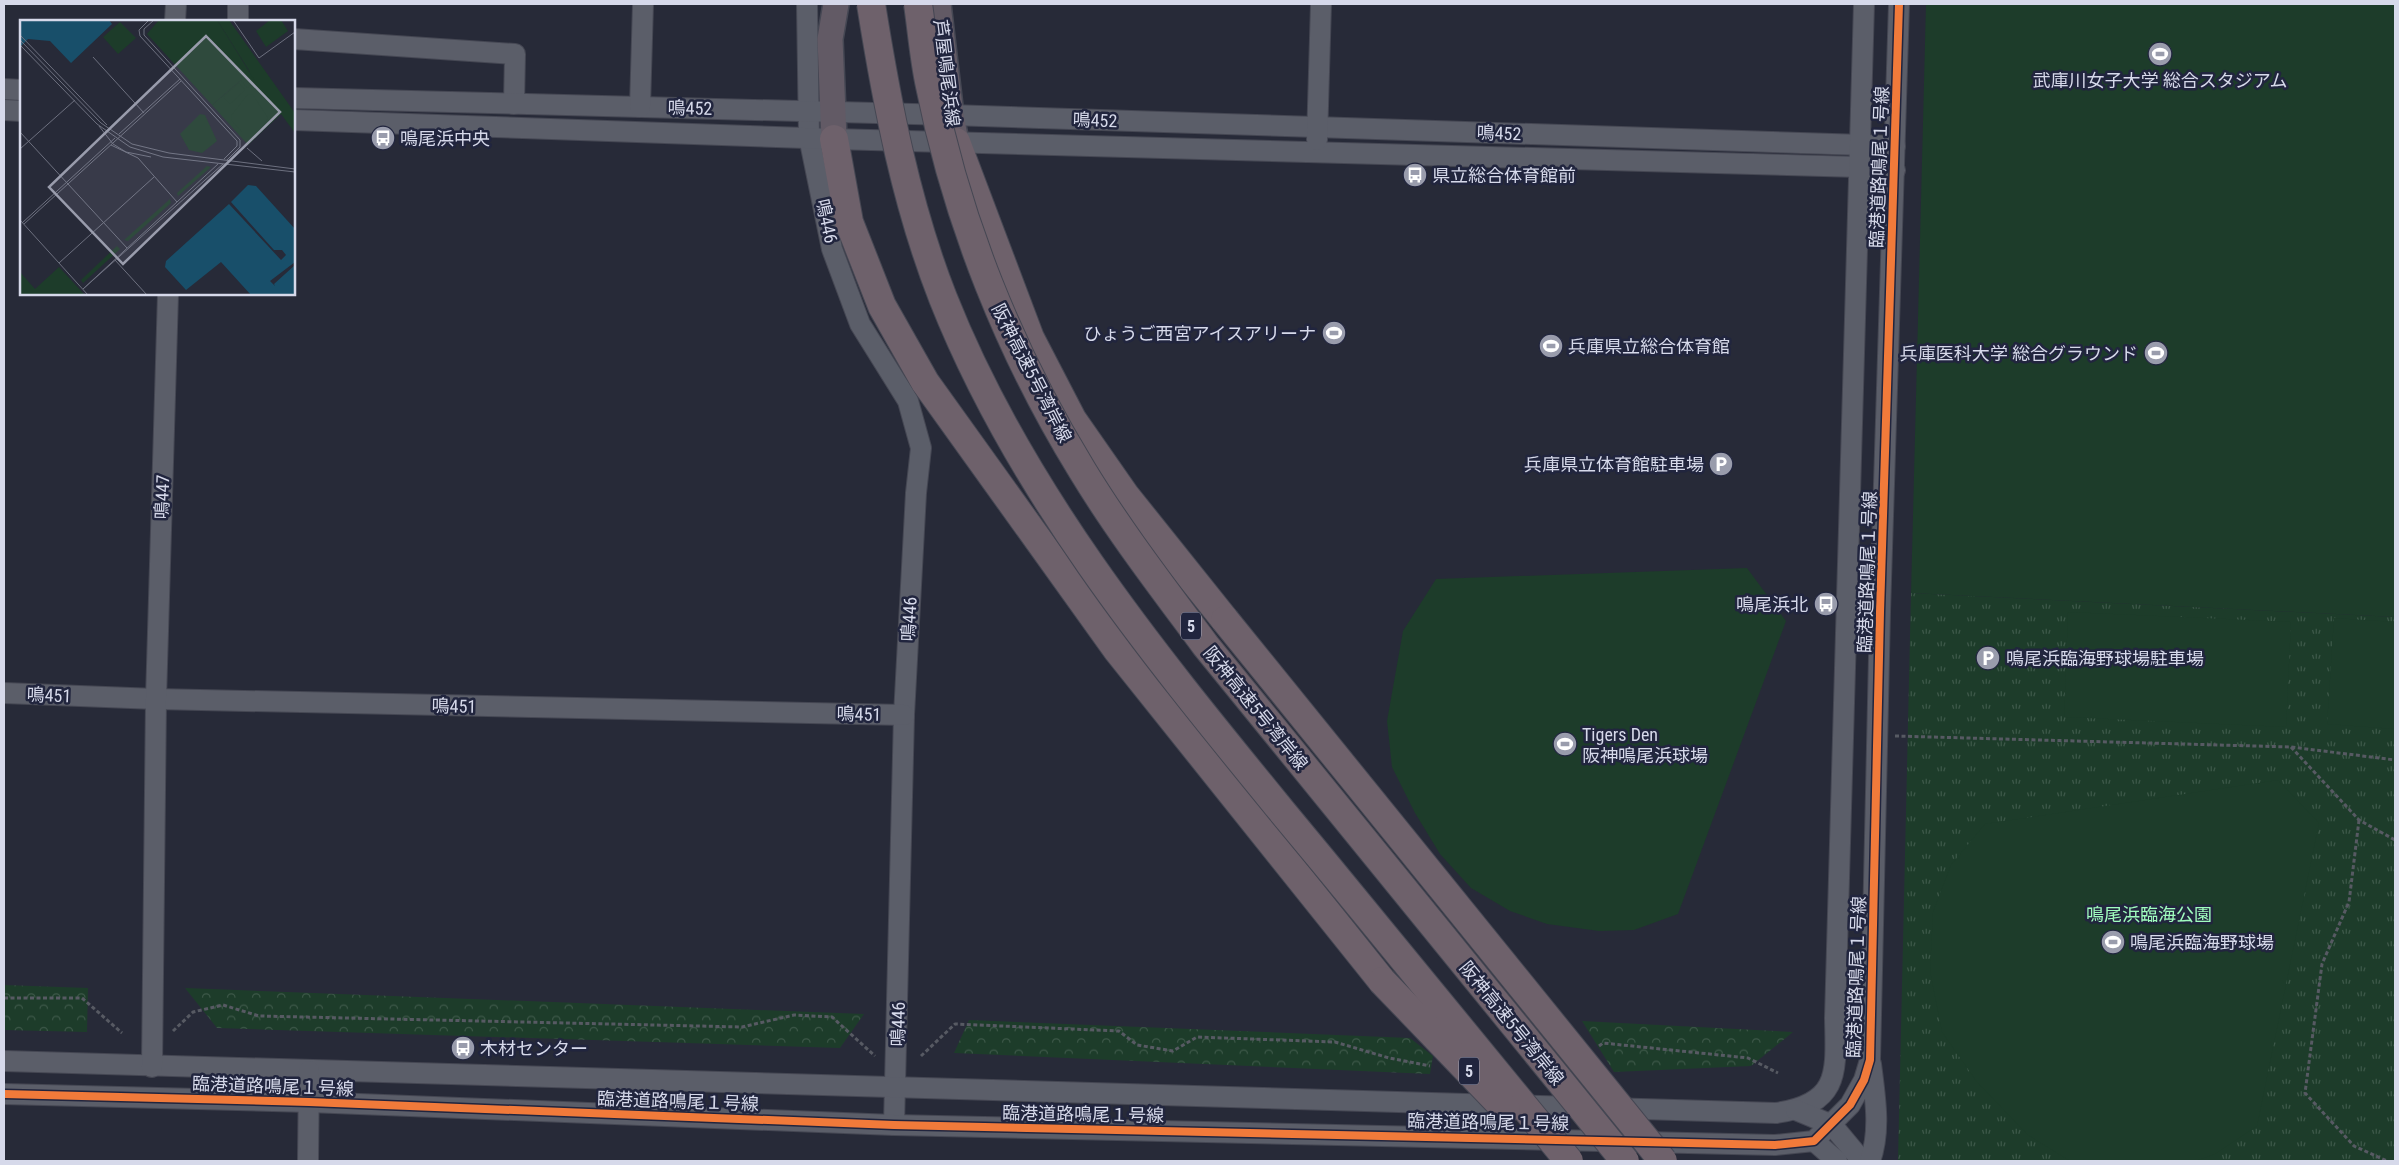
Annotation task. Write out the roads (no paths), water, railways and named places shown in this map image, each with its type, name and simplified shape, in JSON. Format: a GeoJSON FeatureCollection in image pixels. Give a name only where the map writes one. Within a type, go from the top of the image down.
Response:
{"type":"FeatureCollection","features":[{"type":"Feature","properties":{"kind":"highway","name":"5"},"geometry":{"type":"LineString","coordinates":[[872,4],[885,91],[909,195],[943,298],[993,406],[1046,499],[1133,626],[1569,1161]]}},
{"type":"Feature","properties":{"kind":"highway","name":"阪神高速5号湾岸線"},"geometry":{"type":"LineString","coordinates":[[918,4],[932,94],[957,193],[990,287],[1033,381],[1082,470],[1142,560],[1206,646],[1625,1161]]}},
{"type":"Feature","properties":{"kind":"highway","name":"5"},"geometry":{"type":"LineString","coordinates":[[822,138],[849,222],[882,306],[925,382],[1118,651],[1382,981],[1555,1161]]}},
{"type":"Feature","properties":{"kind":"highway","name":"5"},"geometry":{"type":"LineString","coordinates":[[956,142],[1030,338],[1072,419],[1125,495],[1663,1161]]}},
{"type":"Feature","properties":{"kind":"main road"},"geometry":{"type":"LineString","coordinates":[[822,138],[821,111],[836,4]]}},
{"type":"Feature","properties":{"kind":"main road","name":"芦屋鳴尾浜線"},"geometry":{"type":"LineString","coordinates":[[938,4],[956,142]]}},
{"type":"Feature","properties":{"kind":"street"},"geometry":{"type":"LineString","coordinates":[[175,20],[176,4]]}},
{"type":"Feature","properties":{"kind":"street"},"geometry":{"type":"LineString","coordinates":[[238,4],[238,20]]}},
{"type":"Feature","properties":{"kind":"street"},"geometry":{"type":"LineString","coordinates":[[640,107],[643,4]]}},
{"type":"Feature","properties":{"kind":"street"},"geometry":{"type":"LineString","coordinates":[[807,4],[821,111]]}},
{"type":"Feature","properties":{"kind":"street"},"geometry":{"type":"LineString","coordinates":[[1317,152],[1321,4]]}},
{"type":"Feature","properties":{"kind":"street","name":"臨港道路鳴尾１号線"},"geometry":{"type":"LineString","coordinates":[[4,1062],[1776,1113],[1796,1110],[1812,1104],[1826,1089],[1836,1068],[1835,1018],[1864,4]]}},
{"type":"Feature","properties":{"kind":"street","name":"臨港道路鳴尾１号線"},"geometry":{"type":"LineString","coordinates":[[4,1094],[309,1102],[894,1125],[1775,1145],[1814,1141],[1850,1105],[1864,1080],[1870,1060],[1877,736],[1899,4]]}},
{"type":"Feature","properties":{"kind":"street"},"geometry":{"type":"LineString","coordinates":[[295,39],[515,54],[514,104]]}},
{"type":"Feature","properties":{"kind":"street"},"geometry":{"type":"LineString","coordinates":[[4,89],[20,90]]}},
{"type":"Feature","properties":{"kind":"street","name":"鳴452"},"geometry":{"type":"LineString","coordinates":[[295,98],[821,111],[1896,146]]}},
{"type":"Feature","properties":{"kind":"street"},"geometry":{"type":"LineString","coordinates":[[4,110],[20,111]]}},
{"type":"Feature","properties":{"kind":"street","name":"鳴452"},"geometry":{"type":"LineString","coordinates":[[295,120],[822,138],[1859,167],[1895,170]]}},
{"type":"Feature","properties":{"kind":"street","name":"鳴446"},"geometry":{"type":"LineString","coordinates":[[822,138],[832,249],[860,324],[908,401],[921,448],[916,493],[904,715],[894,1125]]}},
{"type":"Feature","properties":{"kind":"street","name":"鳴447"},"geometry":{"type":"LineString","coordinates":[[152,1067],[156,699],[168,295]]}},
{"type":"Feature","properties":{"kind":"street","name":"鳴451"},"geometry":{"type":"LineString","coordinates":[[4,693],[156,699],[904,715]]}},
{"type":"Feature","properties":{"kind":"street"},"geometry":{"type":"LineString","coordinates":[[1870,1060],[1876,1106],[1873,1152],[1870,1161]]}},
{"type":"Feature","properties":{"kind":"street"},"geometry":{"type":"LineString","coordinates":[[308,1161],[309,1071]]}},
{"type":"Feature","properties":{"kind":"street"},"geometry":{"type":"LineString","coordinates":[[1796,1110],[1832,1125],[1862,1161]]}},
{"type":"Feature","properties":{"kind":"street"},"geometry":{"type":"LineString","coordinates":[[1814,1141],[1837,1161]]}},
{"type":"Feature","properties":{"kind":"place","name":"武庫川女子大学 総合スタジアム"},"geometry":{"type":"Point","coordinates":[2160,54]}},
{"type":"Feature","properties":{"kind":"place","name":"鳴尾浜中央"},"geometry":{"type":"Point","coordinates":[383,138]}},
{"type":"Feature","properties":{"kind":"place","name":"県立総合体育館前"},"geometry":{"type":"Point","coordinates":[1415,175]}},
{"type":"Feature","properties":{"kind":"place","name":"ひょうご西宮アイスアリーナ"},"geometry":{"type":"Point","coordinates":[1334,333]}},
{"type":"Feature","properties":{"kind":"place","name":"兵庫県立総合体育館"},"geometry":{"type":"Point","coordinates":[1551,346]}},
{"type":"Feature","properties":{"kind":"place","name":"兵庫医科大学 総合グラウンド"},"geometry":{"type":"Point","coordinates":[2156,353]}},
{"type":"Feature","properties":{"kind":"place","name":"兵庫県立体育館駐車場"},"geometry":{"type":"Point","coordinates":[1721,464]}},
{"type":"Feature","properties":{"kind":"place","name":"鳴尾浜北"},"geometry":{"type":"Point","coordinates":[1826,604]}},
{"type":"Feature","properties":{"kind":"place","name":"鳴尾浜臨海野球場駐車場"},"geometry":{"type":"Point","coordinates":[1988,658]}},
{"type":"Feature","properties":{"kind":"place","name":"Tigers Den 阪神鳴尾浜球場"},"geometry":{"type":"Point","coordinates":[1565,744]}},
{"type":"Feature","properties":{"kind":"place","name":"鳴尾浜臨海野球場"},"geometry":{"type":"Point","coordinates":[2113,942]}},
{"type":"Feature","properties":{"kind":"place","name":"木材センター"},"geometry":{"type":"Point","coordinates":[463,1048]}},
{"type":"Feature","properties":{"kind":"park label","name":"鳴尾浜臨海公園"},"geometry":{"type":"Point","coordinates":[2149,914]}}]}
